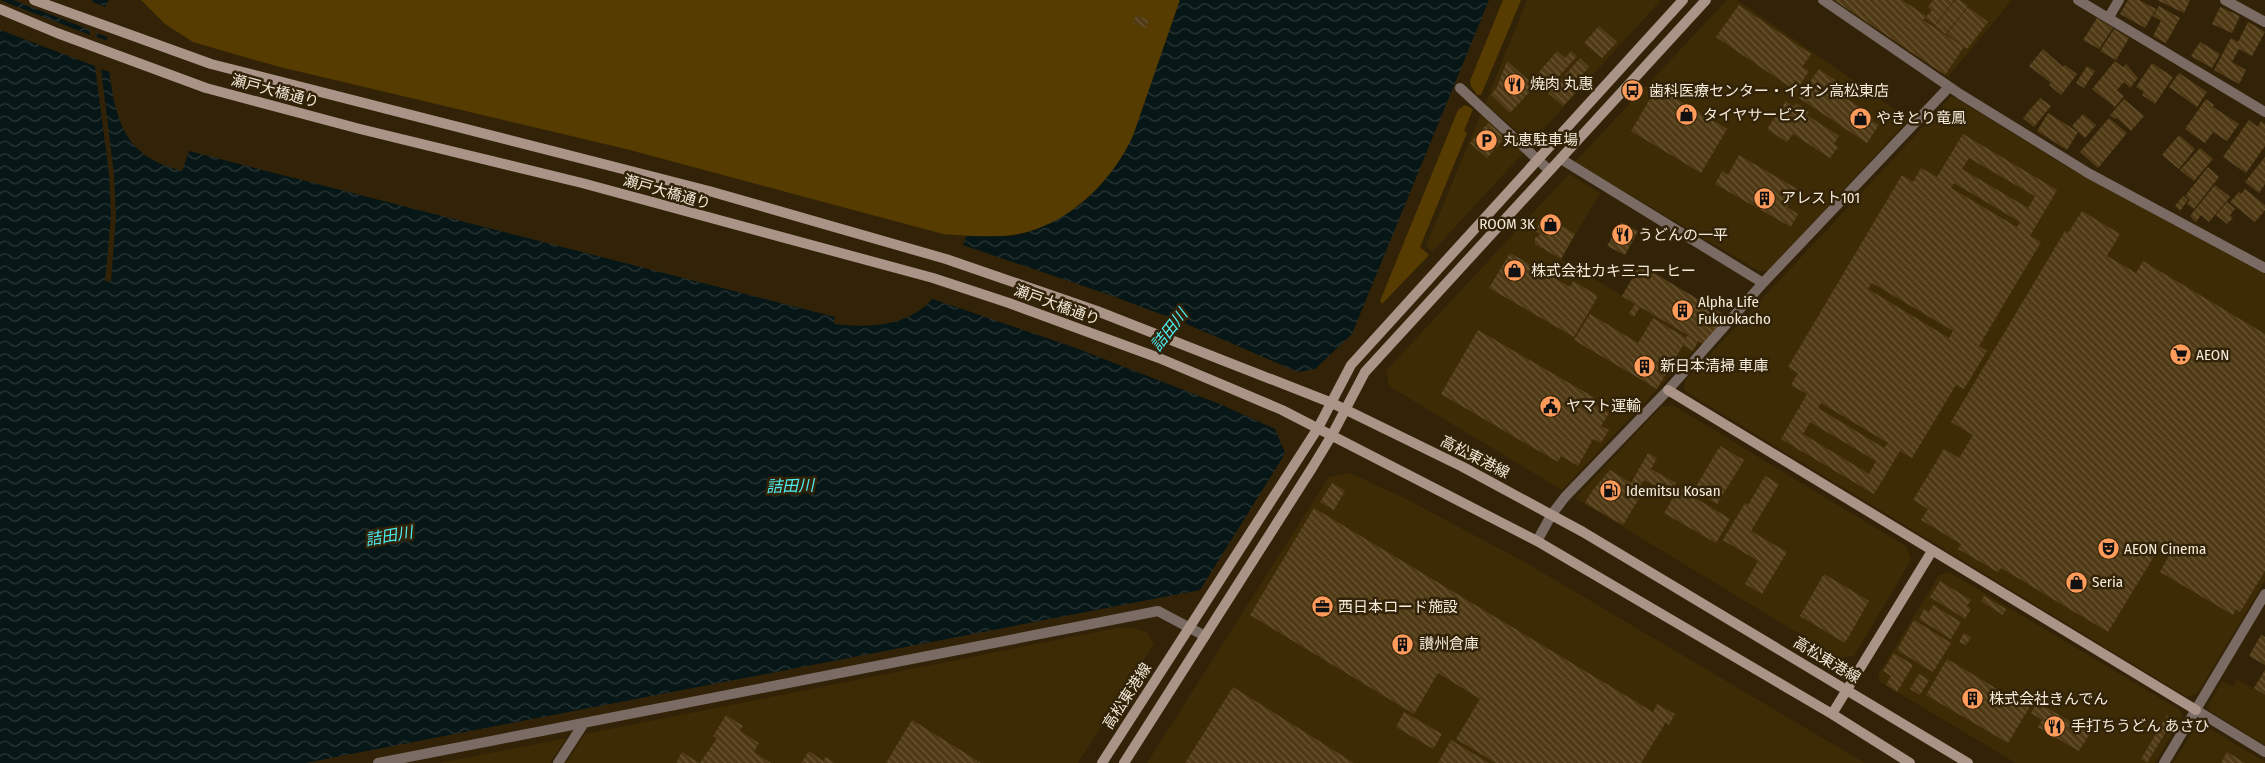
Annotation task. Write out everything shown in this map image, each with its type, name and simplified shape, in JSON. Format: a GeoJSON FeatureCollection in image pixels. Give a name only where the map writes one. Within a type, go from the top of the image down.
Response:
{"type":"FeatureCollection","features":[{"type":"Feature","properties":{"kind":"street","name":"瀬戸大橋通り"},"geometry":{"type":"LineString","coordinates":[[34,0],[211,64],[709,192],[946,259],[1096,311],[1332,403]]}},
{"type":"Feature","properties":{"kind":"street"},"geometry":{"type":"LineString","coordinates":[[1332,403],[1351,365],[1683,0]]}},
{"type":"Feature","properties":{"kind":"street"},"geometry":{"type":"LineString","coordinates":[[1124,763],[1332,435],[1366,372],[1706,0]]}},
{"type":"Feature","properties":{"kind":"street"},"geometry":{"type":"LineString","coordinates":[[1822,0],[1950,87],[2088,173],[2265,268]]}},
{"type":"Feature","properties":{"kind":"street"},"geometry":{"type":"LineString","coordinates":[[2078,0],[2265,112]]}},
{"type":"Feature","properties":{"kind":"street"},"geometry":{"type":"LineString","coordinates":[[2109,17],[2119,0]]}},
{"type":"Feature","properties":{"kind":"street"},"geometry":{"type":"LineString","coordinates":[[2224,0],[2265,22]]}},
{"type":"Feature","properties":{"kind":"street","name":"瀬戸大橋通り"},"geometry":{"type":"LineString","coordinates":[[0,9],[57,33],[206,88],[582,184],[933,278],[1009,303],[1149,355],[1249,396],[1332,435]]}},
{"type":"Feature","properties":{"kind":"street"},"geometry":{"type":"LineString","coordinates":[[1537,541],[1552,514],[1565,497],[1668,390],[1763,282],[1950,87]]}},
{"type":"Feature","properties":{"kind":"street"},"geometry":{"type":"LineString","coordinates":[[1460,88],[1549,170]]}},
{"type":"Feature","properties":{"kind":"street"},"geometry":{"type":"LineString","coordinates":[[1561,159],[1763,282]]}},
{"type":"Feature","properties":{"kind":"street"},"geometry":{"type":"LineString","coordinates":[[1668,390],[2265,752]]}},
{"type":"Feature","properties":{"kind":"street","name":"高松東港線"},"geometry":{"type":"LineString","coordinates":[[1102,763],[1318,428],[1332,403],[1384,427],[1552,514],[1968,763]]}},
{"type":"Feature","properties":{"kind":"street"},"geometry":{"type":"LineString","coordinates":[[1332,435],[1537,541],[1832,714],[1910,763]]}},
{"type":"Feature","properties":{"kind":"street"},"geometry":{"type":"LineString","coordinates":[[1832,714],[1932,551]]}},
{"type":"Feature","properties":{"kind":"street"},"geometry":{"type":"LineString","coordinates":[[2164,763],[2265,594]]}},
{"type":"Feature","properties":{"kind":"street"},"geometry":{"type":"LineString","coordinates":[[378,763],[1158,611],[1205,636]]}},
{"type":"Feature","properties":{"kind":"street"},"geometry":{"type":"LineString","coordinates":[[558,763],[584,723]]}},
{"type":"Feature","properties":{"kind":"shaded area"},"geometry":{"type":"Polygon","coordinates":[[[141,0],[1180,0],[1133,136],[1125,152],[1104,182],[1061,218],[1044,226],[1006,236],[985,236],[943,234],[626,149],[280,67],[193,42],[165,24],[141,0]]]}},
{"type":"Feature","properties":{"kind":"shaded area"},"geometry":{"type":"Polygon","coordinates":[[[1503,0],[1521,0],[1481,95],[1477,95],[1470,81],[1503,0]]]}},
{"type":"Feature","properties":{"kind":"shaded area"},"geometry":{"type":"Polygon","coordinates":[[[1527,0],[1661,0],[1531,143],[1485,104],[1527,0]]]}},
{"type":"Feature","properties":{"kind":"shaded area"},"geometry":{"type":"Polygon","coordinates":[[[1727,0],[1737,0],[1909,119],[1768,271],[1759,271],[1575,162],[1727,0]]]}},
{"type":"Feature","properties":{"kind":"shaded area"},"geometry":{"type":"Polygon","coordinates":[[[1834,0],[2012,0],[1948,77],[1834,0]]]}},
{"type":"Feature","properties":{"kind":"shaded area"},"geometry":{"type":"Polygon","coordinates":[[[1952,96],[2072,170],[2265,274],[2265,581],[2197,694],[2187,697],[1685,391],[1685,381],[1952,96]]]}},
{"type":"Feature","properties":{"kind":"shaded area"},"geometry":{"type":"Polygon","coordinates":[[[1465,105],[1473,109],[1464,131],[1467,133],[1420,247],[1429,255],[1382,304],[1380,301],[1458,110],[1465,105]]]}},
{"type":"Feature","properties":{"kind":"shaded area"},"geometry":{"type":"Polygon","coordinates":[[[1481,114],[1524,152],[1432,252],[1426,246],[1481,114]]]}},
{"type":"Feature","properties":{"kind":"shaded area"},"geometry":{"type":"Polygon","coordinates":[[[1569,174],[1600,193],[1561,259],[1701,343],[1562,490],[1389,386],[1386,371],[1569,174]]]}},
{"type":"Feature","properties":{"kind":"shaded area"},"geometry":{"type":"Polygon","coordinates":[[[1673,405],[1907,547],[1911,560],[1854,656],[1839,658],[1575,498],[1661,407],[1673,405]]]}},
{"type":"Feature","properties":{"kind":"shaded area"},"geometry":{"type":"Polygon","coordinates":[[[1350,473],[1406,499],[1521,560],[1865,763],[1147,763],[1329,477],[1350,473]]]}},
{"type":"Feature","properties":{"kind":"shaded area"},"geometry":{"type":"Polygon","coordinates":[[[1949,572],[2180,710],[2182,718],[2155,763],[2016,763],[1880,682],[1878,675],[1939,575],[1949,572]]]}},
{"type":"Feature","properties":{"kind":"shaded area"},"geometry":{"type":"Polygon","coordinates":[[[1117,628],[1133,628],[1147,632],[1154,644],[1078,763],[566,763],[585,734],[1117,628]]]}},
{"type":"Feature","properties":{"kind":"shaded area"},"geometry":{"type":"Polygon","coordinates":[[[2237,679],[2265,695],[2265,745],[2210,711],[2208,705],[2222,681],[2233,687],[2237,679]]]}},
{"type":"Feature","properties":{"kind":"shaded area"},"geometry":{"type":"Polygon","coordinates":[[[2204,725],[2265,763],[2173,763],[2195,727],[2204,725]]]}},
{"type":"Feature","properties":{"kind":"shaded area"},"geometry":{"type":"Polygon","coordinates":[[[566,738],[550,763],[439,763],[566,738]]]}},
{"type":"Feature","properties":{"kind":"water","name":"詰田川"},"geometry":{"type":"Polygon","coordinates":[[[0,0],[109,0],[106,5],[109,61],[114,101],[120,120],[128,136],[138,149],[147,157],[164,165],[182,171],[189,151],[835,317],[834,324],[861,326],[901,320],[924,307],[943,284],[967,236],[1006,236],[1028,232],[1045,226],[1061,217],[1091,195],[1115,167],[1133,136],[1180,0],[1489,0],[1352,334],[1317,367],[1283,457],[1200,590],[305,763],[0,763],[0,0]]]}},
{"type":"Feature","properties":{"kind":"pier"},"geometry":{"type":"Polygon","coordinates":[[[0,0],[90,35],[90,30],[13,0],[92,0],[108,8],[110,38],[96,33],[97,37],[111,42],[113,73],[101,69],[114,174],[116,216],[111,282],[105,281],[111,216],[109,174],[95,66],[0,30],[0,0]]]}},
{"type":"Feature","properties":{"kind":"pier"},"geometry":{"type":"Polygon","coordinates":[[[960,244],[1107,294],[1182,322],[1298,372],[1320,368],[1286,455],[1275,429],[1222,405],[1073,347],[930,298],[960,244]]]}},
{"type":"Feature","properties":{"kind":"building"},"geometry":{"type":"Polygon","coordinates":[[[1834,0],[1902,0],[1926,16],[1923,20],[1964,47],[1945,75],[1834,0]]]}},
{"type":"Feature","properties":{"kind":"building"},"geometry":{"type":"Polygon","coordinates":[[[1933,0],[1954,0],[1935,25],[1925,18],[1932,10],[1928,7],[1933,0]]]}},
{"type":"Feature","properties":{"kind":"building"},"geometry":{"type":"Polygon","coordinates":[[[1955,0],[1960,0],[1968,6],[1946,34],[1935,26],[1955,0]]]}},
{"type":"Feature","properties":{"kind":"building"},"geometry":{"type":"Polygon","coordinates":[[[2128,0],[2139,0],[2156,9],[2145,28],[2120,14],[2128,0]]]}},
{"type":"Feature","properties":{"kind":"building"},"geometry":{"type":"Polygon","coordinates":[[[2157,0],[2190,0],[2184,13],[2157,0]]]}},
{"type":"Feature","properties":{"kind":"building"},"geometry":{"type":"Polygon","coordinates":[[[1739,5],[1811,54],[1802,67],[1809,71],[1796,91],[1716,37],[1739,5]]]}},
{"type":"Feature","properties":{"kind":"building"},"geometry":{"type":"Polygon","coordinates":[[[2159,6],[2180,18],[2166,43],[2153,36],[2161,21],[2153,16],[2159,6]]]}},
{"type":"Feature","properties":{"kind":"building"},"geometry":{"type":"Polygon","coordinates":[[[1968,7],[1988,22],[1967,49],[1947,34],[1968,7]]]}},
{"type":"Feature","properties":{"kind":"building"},"geometry":{"type":"Polygon","coordinates":[[[2220,7],[2240,16],[2232,33],[2212,24],[2220,7]]]}},
{"type":"Feature","properties":{"kind":"building"},"geometry":{"type":"Polygon","coordinates":[[[1136,15],[1149,20],[1146,28],[1133,23],[1136,15]]]}},
{"type":"Feature","properties":{"kind":"building"},"geometry":{"type":"Polygon","coordinates":[[[2097,18],[2113,28],[2099,49],[2083,40],[2097,18]]]}},
{"type":"Feature","properties":{"kind":"building"},"geometry":{"type":"Polygon","coordinates":[[[2248,22],[2265,32],[2252,56],[2239,49],[2232,62],[2246,70],[2239,84],[2214,70],[2231,38],[2238,42],[2248,22]]]}},
{"type":"Feature","properties":{"kind":"building"},"geometry":{"type":"Polygon","coordinates":[[[1599,26],[1617,42],[1602,58],[1584,43],[1599,26]]]}},
{"type":"Feature","properties":{"kind":"building"},"geometry":{"type":"Polygon","coordinates":[[[2114,29],[2129,38],[2116,60],[2100,51],[2114,29]]]}},
{"type":"Feature","properties":{"kind":"building"},"geometry":{"type":"Polygon","coordinates":[[[2200,42],[2220,54],[2212,68],[2191,56],[2200,42]]]}},
{"type":"Feature","properties":{"kind":"building"},"geometry":{"type":"Polygon","coordinates":[[[2043,49],[2063,67],[2065,65],[2077,74],[2061,95],[2049,85],[2051,83],[2029,66],[2043,49]]]}},
{"type":"Feature","properties":{"kind":"building"},"geometry":{"type":"Polygon","coordinates":[[[1557,51],[1565,58],[1571,51],[1577,56],[1546,91],[1533,79],[1557,51]]]}},
{"type":"Feature","properties":{"kind":"building"},"geometry":{"type":"Polygon","coordinates":[[[1580,58],[1589,67],[1575,83],[1565,75],[1580,58]]]}},
{"type":"Feature","properties":{"kind":"building"},"geometry":{"type":"Polygon","coordinates":[[[1507,61],[1535,86],[1510,113],[1491,95],[1497,87],[1507,61]]]}},
{"type":"Feature","properties":{"kind":"building"},"geometry":{"type":"Polygon","coordinates":[[[2115,61],[2123,67],[2126,64],[2138,78],[2130,88],[2124,82],[2117,90],[2124,96],[2115,107],[2092,89],[2115,61]]]}},
{"type":"Feature","properties":{"kind":"building"},"geometry":{"type":"Polygon","coordinates":[[[2152,63],[2173,77],[2155,104],[2142,95],[2144,92],[2136,87],[2152,63]]]}},
{"type":"Feature","properties":{"kind":"building"},"geometry":{"type":"Polygon","coordinates":[[[2087,66],[2095,71],[2084,88],[2076,83],[2087,66]]]}},
{"type":"Feature","properties":{"kind":"building"},"geometry":{"type":"Polygon","coordinates":[[[1819,69],[1848,89],[1843,96],[1867,112],[1864,116],[1879,125],[1867,143],[1799,98],[1819,69]]]}},
{"type":"Feature","properties":{"kind":"building"},"geometry":{"type":"Polygon","coordinates":[[[2179,73],[2207,92],[2197,107],[2169,87],[2179,73]]]}},
{"type":"Feature","properties":{"kind":"building"},"geometry":{"type":"Polygon","coordinates":[[[1562,78],[1577,91],[1563,106],[1548,93],[1562,78]]]}},
{"type":"Feature","properties":{"kind":"building"},"geometry":{"type":"Polygon","coordinates":[[[1657,87],[1727,129],[1701,173],[1631,131],[1657,87]]]}},
{"type":"Feature","properties":{"kind":"building"},"geometry":{"type":"Polygon","coordinates":[[[2040,98],[2051,106],[2034,127],[2023,118],[2040,98]]]}},
{"type":"Feature","properties":{"kind":"building"},"geometry":{"type":"Polygon","coordinates":[[[2124,99],[2144,116],[2131,131],[2117,118],[2115,119],[2110,115],[2124,99]]]}},
{"type":"Feature","properties":{"kind":"building"},"geometry":{"type":"Polygon","coordinates":[[[2206,99],[2214,105],[2213,107],[2239,124],[2227,141],[2213,132],[2205,143],[2185,129],[2206,99]]]}},
{"type":"Feature","properties":{"kind":"building"},"geometry":{"type":"Polygon","coordinates":[[[1786,101],[1794,107],[1796,103],[1809,112],[1807,115],[1839,136],[1834,144],[1838,147],[1830,158],[1793,134],[1787,142],[1767,129],[1786,101]]]}},
{"type":"Feature","properties":{"kind":"building"},"geometry":{"type":"Polygon","coordinates":[[[2048,113],[2078,132],[2067,150],[2037,131],[2048,113]]]}},
{"type":"Feature","properties":{"kind":"building"},"geometry":{"type":"Polygon","coordinates":[[[2083,114],[2096,125],[2085,138],[2072,126],[2083,114]]]}},
{"type":"Feature","properties":{"kind":"building"},"geometry":{"type":"Polygon","coordinates":[[[2109,118],[2127,133],[2098,168],[2080,152],[2109,118]]]}},
{"type":"Feature","properties":{"kind":"building"},"geometry":{"type":"Polygon","coordinates":[[[2249,120],[2258,127],[2261,121],[2265,124],[2265,146],[2246,173],[2223,157],[2249,120]]]}},
{"type":"Feature","properties":{"kind":"building","name":"丸恵駐車場"},"geometry":{"type":"Polygon","coordinates":[[[1488,123],[1505,137],[1487,158],[1470,143],[1488,123]]]}},
{"type":"Feature","properties":{"kind":"building"},"geometry":{"type":"Polygon","coordinates":[[[1963,134],[2057,190],[2030,236],[2041,242],[1979,346],[1987,351],[1964,389],[1956,385],[1912,458],[1900,451],[1874,494],[1781,439],[1807,394],[1791,385],[1798,373],[1788,367],[1902,175],[1913,182],[1921,168],[1937,177],[1963,134]],[[1969,158],[1962,169],[2028,208],[2035,196],[1969,158]],[[1954,183],[1951,188],[2017,227],[2020,222],[1954,183]],[[1872,283],[1868,289],[1949,338],[1953,331],[1872,283]],[[1821,403],[1818,408],[1884,448],[1888,443],[1821,403]],[[1810,422],[1803,434],[1869,474],[1876,461],[1810,422]]]}},
{"type":"Feature","properties":{"kind":"building"},"geometry":{"type":"Polygon","coordinates":[[[2179,135],[2195,149],[2179,169],[2162,155],[2179,135]]]}},
{"type":"Feature","properties":{"kind":"building"},"geometry":{"type":"Polygon","coordinates":[[[2200,148],[2213,159],[2194,181],[2180,170],[2200,148]]]}},
{"type":"Feature","properties":{"kind":"building","name":"アレスト101"},"geometry":{"type":"Polygon","coordinates":[[[1739,155],[1797,189],[1787,207],[1798,214],[1791,227],[1715,184],[1722,171],[1728,175],[1739,155]]]}},
{"type":"Feature","properties":{"kind":"building"},"geometry":{"type":"Polygon","coordinates":[[[2265,157],[2265,184],[2259,193],[2245,182],[2265,157]]]}},
{"type":"Feature","properties":{"kind":"building"},"geometry":{"type":"Polygon","coordinates":[[[2208,167],[2219,177],[2194,209],[2187,204],[2190,200],[2185,196],[2208,167]]]}},
{"type":"Feature","properties":{"kind":"building"},"geometry":{"type":"Polygon","coordinates":[[[2215,185],[2230,197],[2209,222],[2201,215],[2196,222],[2190,216],[2215,185]]]}},
{"type":"Feature","properties":{"kind":"building"},"geometry":{"type":"Polygon","coordinates":[[[2245,189],[2265,205],[2265,210],[2255,222],[2230,202],[2239,192],[2241,194],[2245,189]]]}},
{"type":"Feature","properties":{"kind":"building"},"geometry":{"type":"Polygon","coordinates":[[[2183,196],[2188,200],[2180,211],[2175,206],[2183,196]]]}},
{"type":"Feature","properties":{"kind":"building"},"geometry":{"type":"Polygon","coordinates":[[[2227,202],[2235,209],[2230,215],[2233,218],[2227,224],[2216,215],[2227,202]]]}},
{"type":"Feature","properties":{"kind":"building"},"geometry":{"type":"Polygon","coordinates":[[[2082,211],[2120,234],[2107,256],[2136,273],[2143,261],[2265,334],[2265,571],[2240,612],[2236,609],[2233,615],[2160,572],[2170,554],[2159,548],[2108,632],[2001,568],[1998,572],[1958,549],[1961,544],[1921,520],[1928,509],[1913,500],[1944,449],[1959,458],[1973,435],[1951,422],[2065,231],[2068,233],[2082,211]]]}},
{"type":"Feature","properties":{"kind":"building"},"geometry":{"type":"Polygon","coordinates":[[[1544,216],[1575,234],[1561,259],[1535,244],[1535,238],[1541,234],[1535,231],[1544,216]]]}},
{"type":"Feature","properties":{"kind":"building"},"geometry":{"type":"Polygon","coordinates":[[[1621,222],[1638,231],[1625,255],[1607,246],[1621,222]]]}},
{"type":"Feature","properties":{"kind":"building"},"geometry":{"type":"Polygon","coordinates":[[[1510,253],[1570,287],[1573,281],[1598,296],[1574,337],[1489,288],[1510,253]]]}},
{"type":"Feature","properties":{"kind":"building"},"geometry":{"type":"Polygon","coordinates":[[[1642,266],[1725,315],[1722,319],[1725,321],[1710,348],[1698,341],[1693,351],[1683,345],[1657,389],[1574,340],[1590,314],[1638,343],[1653,318],[1686,338],[1688,335],[1640,307],[1634,317],[1629,314],[1635,304],[1622,296],[1638,268],[1640,269],[1642,266]]]}},
{"type":"Feature","properties":{"kind":"building"},"geometry":{"type":"Polygon","coordinates":[[[1478,330],[1595,398],[1592,403],[1609,413],[1601,426],[1609,430],[1601,443],[1593,439],[1578,466],[1561,456],[1558,462],[1441,394],[1478,330]]]}},
{"type":"Feature","properties":{"kind":"building"},"geometry":{"type":"Polygon","coordinates":[[[1720,446],[1744,460],[1717,504],[1694,490],[1720,446]]]}},
{"type":"Feature","properties":{"kind":"building"},"geometry":{"type":"Polygon","coordinates":[[[1648,453],[1657,458],[1651,469],[1676,483],[1666,499],[1653,491],[1656,486],[1644,480],[1639,487],[1644,490],[1623,525],[1585,503],[1592,491],[1610,470],[1631,483],[1648,453]]]}},
{"type":"Feature","properties":{"kind":"building"},"geometry":{"type":"Polygon","coordinates":[[[1765,476],[1779,484],[1751,531],[1787,552],[1762,594],[1745,584],[1758,561],[1723,540],[1745,503],[1748,505],[1765,476]]]}},
{"type":"Feature","properties":{"kind":"building"},"geometry":{"type":"Polygon","coordinates":[[[1332,483],[1345,491],[1334,510],[1320,502],[1332,483]]]}},
{"type":"Feature","properties":{"kind":"building"},"geometry":{"type":"Polygon","coordinates":[[[1679,488],[1730,519],[1716,543],[1664,513],[1679,488]]]}},
{"type":"Feature","properties":{"kind":"building","name":"讃州倉庫"},"geometry":{"type":"Polygon","coordinates":[[[1314,508],[1653,712],[1657,704],[1675,714],[1669,725],[1666,722],[1641,763],[1496,763],[1456,739],[1480,699],[1438,673],[1414,714],[1250,615],[1314,508]]]}},
{"type":"Feature","properties":{"kind":"building"},"geometry":{"type":"Polygon","coordinates":[[[1824,574],[1869,601],[1845,643],[1800,616],[1824,574]]]}},
{"type":"Feature","properties":{"kind":"building"},"geometry":{"type":"Polygon","coordinates":[[[1940,581],[1971,600],[1967,606],[1971,609],[1965,619],[1930,597],[1940,581]]]}},
{"type":"Feature","properties":{"kind":"building"},"geometry":{"type":"Polygon","coordinates":[[[1984,596],[2006,609],[2003,615],[1981,601],[1984,596]]]}},
{"type":"Feature","properties":{"kind":"building"},"geometry":{"type":"Polygon","coordinates":[[[1933,605],[1961,622],[1951,639],[1919,619],[1924,609],[1929,612],[1933,605]]]}},
{"type":"Feature","properties":{"kind":"building"},"geometry":{"type":"Polygon","coordinates":[[[1914,620],[1951,643],[1933,672],[1897,650],[1914,620]]]}},
{"type":"Feature","properties":{"kind":"building"},"geometry":{"type":"Polygon","coordinates":[[[1964,633],[1971,637],[1966,645],[1959,642],[1964,633]]]}},
{"type":"Feature","properties":{"kind":"building"},"geometry":{"type":"Polygon","coordinates":[[[2261,635],[2265,637],[2265,665],[2249,656],[2261,635]]]}},
{"type":"Feature","properties":{"kind":"building"},"geometry":{"type":"Polygon","coordinates":[[[1894,653],[1913,665],[1897,692],[1886,685],[1891,676],[1883,671],[1894,653]]]}},
{"type":"Feature","properties":{"kind":"building","name":"株式会社きんでん"},"geometry":{"type":"Polygon","coordinates":[[[1947,659],[2029,708],[2008,743],[1926,695],[1947,659]]]}},
{"type":"Feature","properties":{"kind":"building"},"geometry":{"type":"Polygon","coordinates":[[[2265,670],[2265,695],[2254,688],[2265,670]]]}},
{"type":"Feature","properties":{"kind":"building"},"geometry":{"type":"Polygon","coordinates":[[[1919,674],[1929,680],[1920,695],[1910,689],[1919,674]]]}},
{"type":"Feature","properties":{"kind":"building"},"geometry":{"type":"Polygon","coordinates":[[[1233,687],[1354,763],[1185,763],[1233,687]]]}},
{"type":"Feature","properties":{"kind":"building"},"geometry":{"type":"Polygon","coordinates":[[[2037,702],[2090,733],[2079,751],[2038,727],[2042,720],[2031,713],[2037,702]]]}},
{"type":"Feature","properties":{"kind":"building"},"geometry":{"type":"Polygon","coordinates":[[[1404,712],[1442,734],[1433,749],[1396,727],[1404,712]]]}},
{"type":"Feature","properties":{"kind":"building"},"geometry":{"type":"Polygon","coordinates":[[[726,715],[743,726],[740,731],[759,743],[754,752],[771,763],[700,763],[717,738],[713,736],[726,715]]]}},
{"type":"Feature","properties":{"kind":"building"},"geometry":{"type":"Polygon","coordinates":[[[2167,715],[2174,719],[2147,763],[2141,759],[2167,715]]]}},
{"type":"Feature","properties":{"kind":"building"},"geometry":{"type":"Polygon","coordinates":[[[912,720],[981,763],[886,763],[912,720]]]}},
{"type":"Feature","properties":{"kind":"building"},"geometry":{"type":"Polygon","coordinates":[[[1451,740],[1489,763],[1438,763],[1451,740]]]}},
{"type":"Feature","properties":{"kind":"building"},"geometry":{"type":"Polygon","coordinates":[[[809,751],[823,761],[826,757],[835,763],[801,763],[809,751]]]}},
{"type":"Feature","properties":{"kind":"building"},"geometry":{"type":"Polygon","coordinates":[[[682,752],[699,763],[676,763],[682,752]]]}},
{"type":"Feature","properties":{"kind":"building"},"geometry":{"type":"Polygon","coordinates":[[[2227,752],[2245,763],[2221,763],[2227,752]]]}},
{"type":"Feature","properties":{"kind":"place","name":"焼肉 丸惠"},"geometry":{"type":"Point","coordinates":[1514,84]}},
{"type":"Feature","properties":{"kind":"place","name":"歯科医療センター・イオン高松東店"},"geometry":{"type":"Point","coordinates":[1633,91]}},
{"type":"Feature","properties":{"kind":"place","name":"タイヤサービス"},"geometry":{"type":"Point","coordinates":[1687,115]}},
{"type":"Feature","properties":{"kind":"place","name":"やきとり竜鳳"},"geometry":{"type":"Point","coordinates":[1860,118]}},
{"type":"Feature","properties":{"kind":"place","name":"丸恵駐車場"},"geometry":{"type":"Point","coordinates":[1487,140]}},
{"type":"Feature","properties":{"kind":"place","name":"アレスト101"},"geometry":{"type":"Point","coordinates":[1765,198]}},
{"type":"Feature","properties":{"kind":"place","name":"ROOM 3K"},"geometry":{"type":"Point","coordinates":[1551,224]}},
{"type":"Feature","properties":{"kind":"place","name":"うどんの一平"},"geometry":{"type":"Point","coordinates":[1622,235]}},
{"type":"Feature","properties":{"kind":"place","name":"株式会社カキ三コーヒー"},"geometry":{"type":"Point","coordinates":[1515,271]}},
{"type":"Feature","properties":{"kind":"place","name":"Alpha Life Fukuokacho"},"geometry":{"type":"Point","coordinates":[1682,311]}},
{"type":"Feature","properties":{"kind":"place","name":"AEON"},"geometry":{"type":"Point","coordinates":[2180,355]}},
{"type":"Feature","properties":{"kind":"place","name":"新日本清掃 車庫"},"geometry":{"type":"Point","coordinates":[1644,366]}},
{"type":"Feature","properties":{"kind":"place","name":"ヤマト運輸"},"geometry":{"type":"Point","coordinates":[1550,406]}},
{"type":"Feature","properties":{"kind":"place","name":"Idemitsu Kosan"},"geometry":{"type":"Point","coordinates":[1610,491]}},
{"type":"Feature","properties":{"kind":"place","name":"AEON Cinema"},"geometry":{"type":"Point","coordinates":[2108,549]}},
{"type":"Feature","properties":{"kind":"place","name":"Seria"},"geometry":{"type":"Point","coordinates":[2076,582]}},
{"type":"Feature","properties":{"kind":"place","name":"西日本ロード施設"},"geometry":{"type":"Point","coordinates":[1322,607]}},
{"type":"Feature","properties":{"kind":"place","name":"讃州倉庫"},"geometry":{"type":"Point","coordinates":[1403,644]}},
{"type":"Feature","properties":{"kind":"place","name":"株式会社きんでん"},"geometry":{"type":"Point","coordinates":[1973,699]}},
{"type":"Feature","properties":{"kind":"place","name":"手打ちうどん あさひ"},"geometry":{"type":"Point","coordinates":[2055,726]}}]}
